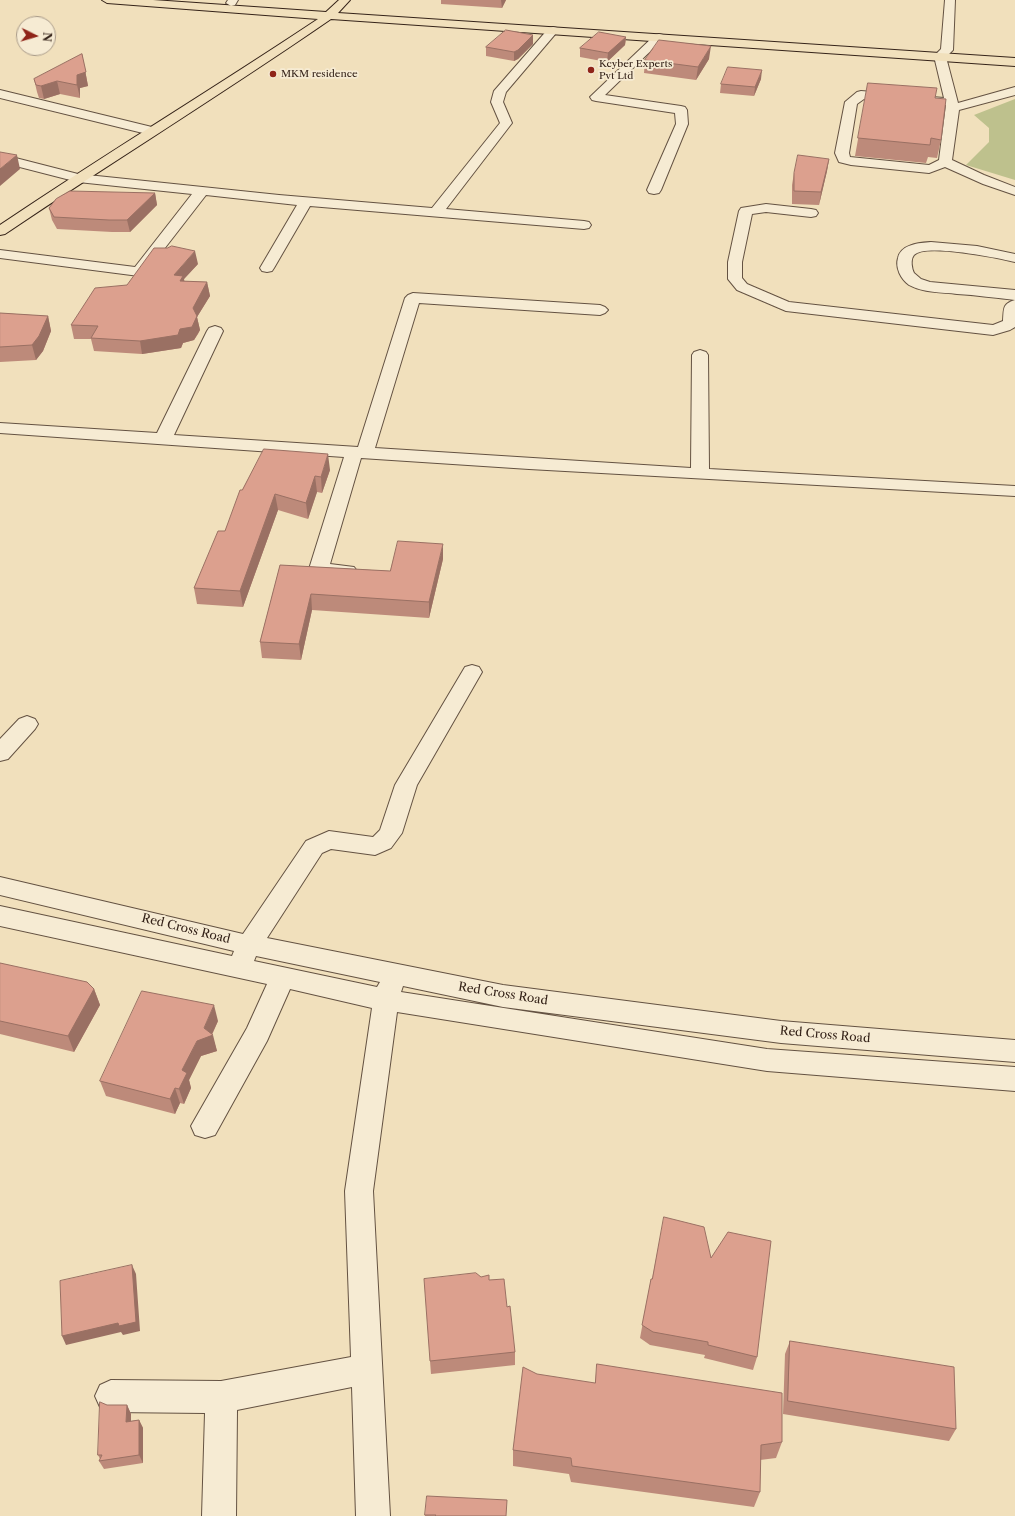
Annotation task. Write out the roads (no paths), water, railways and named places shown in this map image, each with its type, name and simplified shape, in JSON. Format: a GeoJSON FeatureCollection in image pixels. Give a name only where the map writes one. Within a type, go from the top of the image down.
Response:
{"type":"FeatureCollection","features":[{"type":"Feature","properties":{"kind":"main road"},"geometry":{"type":"LineString","coordinates":[[108,0],[325,10],[377,16],[553,30],[1015,56]]}},
{"type":"Feature","properties":{"kind":"main road"},"geometry":{"type":"LineString","coordinates":[[192,0],[232,1],[264,8],[287,24]]}},
{"type":"Feature","properties":{"kind":"main road"},"geometry":{"type":"LineString","coordinates":[[194,91],[325,10],[345,0]]}},
{"type":"Feature","properties":{"kind":"main road"},"geometry":{"type":"LineString","coordinates":[[264,8],[290,2]]}},
{"type":"Feature","properties":{"kind":"main road"},"geometry":{"type":"LineString","coordinates":[[362,7],[377,16]]}},
{"type":"Feature","properties":{"kind":"main road"},"geometry":{"type":"LineString","coordinates":[[0,231],[76,172],[149,125],[240,76],[307,31],[325,10]]}},
{"type":"Feature","properties":{"kind":"main road"},"geometry":{"type":"LineString","coordinates":[[307,31],[377,16],[944,53],[1015,62]]}},
{"type":"Feature","properties":{"kind":"main road"},"geometry":{"type":"LineString","coordinates":[[121,136],[134,127]]}},
{"type":"Feature","properties":{"kind":"main road"},"geometry":{"type":"LineString","coordinates":[[49,182],[61,174]]}},
{"type":"Feature","properties":{"kind":"street"},"geometry":{"type":"LineString","coordinates":[[946,162],[952,105],[944,53],[950,0]]}},
{"type":"Feature","properties":{"kind":"street"},"geometry":{"type":"LineString","coordinates":[[436,212],[506,123],[497,102],[500,91],[553,30]]}},
{"type":"Feature","properties":{"kind":"street"},"geometry":{"type":"LineString","coordinates":[[654,190],[682,124],[680,110],[596,97],[658,37]]}},
{"type":"Feature","properties":{"kind":"street"},"geometry":{"type":"LineString","coordinates":[[946,162],[929,169],[851,161],[844,158],[842,153],[851,102],[861,95],[952,105],[1015,91]]}},
{"type":"Feature","properties":{"kind":"street"},"geometry":{"type":"LineString","coordinates":[[0,94],[134,127],[149,125]]}},
{"type":"Feature","properties":{"kind":"street"},"geometry":{"type":"LineString","coordinates":[[0,158],[61,174],[76,172],[202,191],[584,225]]}},
{"type":"Feature","properties":{"kind":"street"},"geometry":{"type":"LineString","coordinates":[[946,162],[972,176],[1015,191]]}},
{"type":"Feature","properties":{"kind":"street"},"geometry":{"type":"LineString","coordinates":[[0,254],[139,272],[202,191]]}},
{"type":"Feature","properties":{"kind":"street"},"geometry":{"type":"LineString","coordinates":[[268,268],[306,201]]}},
{"type":"Feature","properties":{"kind":"street"},"geometry":{"type":"LineString","coordinates":[[811,213],[766,208],[746,211],[735,262],[735,279],[742,287],[786,306],[993,330],[1011,324],[1012,306],[1015,305]]}},
{"type":"Feature","properties":{"kind":"street"},"geometry":{"type":"LineString","coordinates":[[1015,258],[989,252],[943,247],[922,247],[909,252],[904,259],[906,270],[910,278],[921,284],[1015,295]]}},
{"type":"Feature","properties":{"kind":"street"},"geometry":{"type":"LineString","coordinates":[[366,572],[319,569],[413,298],[600,310]]}},
{"type":"Feature","properties":{"kind":"street"},"geometry":{"type":"LineString","coordinates":[[163,439],[215,332]]}},
{"type":"Feature","properties":{"kind":"street"},"geometry":{"type":"LineString","coordinates":[[700,355],[700,473]]}},
{"type":"Feature","properties":{"kind":"street"},"geometry":{"type":"LineString","coordinates":[[0,428],[700,473],[1015,490]]}},
{"type":"Feature","properties":{"kind":"street"},"geometry":{"type":"LineString","coordinates":[[238,968],[250,945],[314,847],[329,840],[375,846],[383,842],[390,833],[406,785],[472,672]]}},
{"type":"Feature","properties":{"kind":"street"},"geometry":{"type":"LineString","coordinates":[[0,753],[27,724]]}},
{"type":"Feature","properties":{"kind":"street","name":"Red Cross Road"},"geometry":{"type":"LineString","coordinates":[[0,886],[250,945],[365,968],[390,987],[767,1060],[1015,1079]]}},
{"type":"Feature","properties":{"kind":"street","name":"Red Cross Road"},"geometry":{"type":"LineString","coordinates":[[0,916],[353,992],[390,987],[503,996],[781,1032],[1015,1051]]}},
{"type":"Feature","properties":{"kind":"street"},"geometry":{"type":"LineString","coordinates":[[205,1126],[258,1033],[293,980]]}},
{"type":"Feature","properties":{"kind":"street"},"geometry":{"type":"LineString","coordinates":[[373,1516],[359,1191],[390,987]]}},
{"type":"Feature","properties":{"kind":"street"},"geometry":{"type":"LineString","coordinates":[[111,1396],[221,1396],[367,1369]]}},
{"type":"Feature","properties":{"kind":"street"},"geometry":{"type":"LineString","coordinates":[[219,1516],[221,1396]]}},
{"type":"Feature","properties":{"kind":"place","name":"Kcyber Experts Pvt Ltd"},"geometry":{"type":"Point","coordinates":[591,70]}},
{"type":"Feature","properties":{"kind":"place","name":"MKM residence"},"geometry":{"type":"Point","coordinates":[273,74]}}]}
